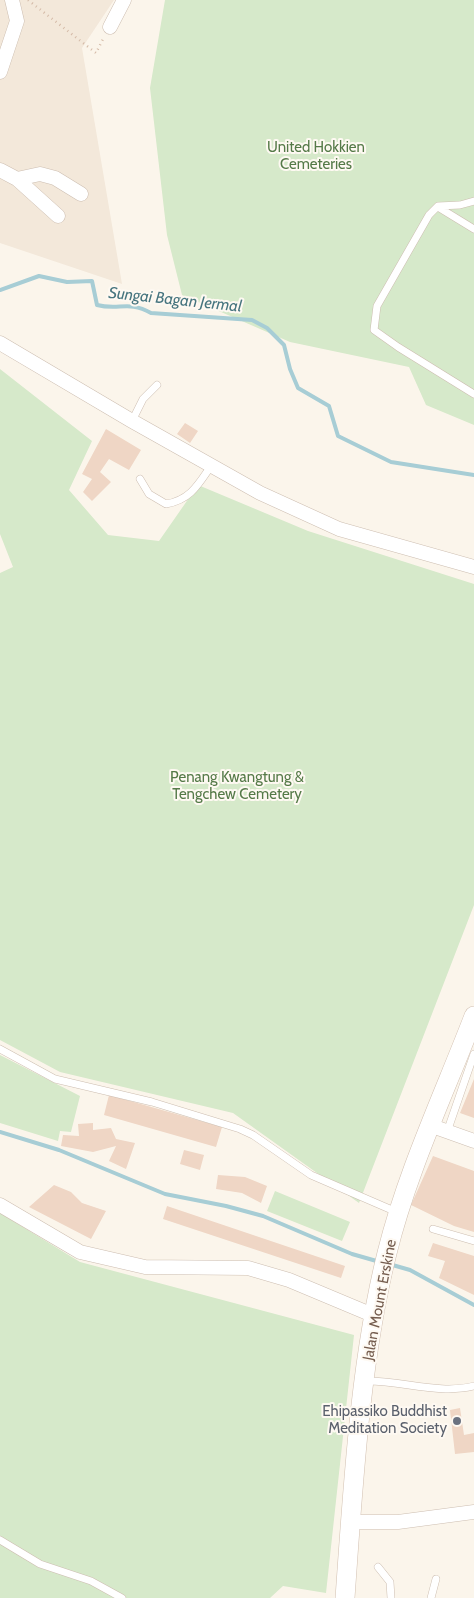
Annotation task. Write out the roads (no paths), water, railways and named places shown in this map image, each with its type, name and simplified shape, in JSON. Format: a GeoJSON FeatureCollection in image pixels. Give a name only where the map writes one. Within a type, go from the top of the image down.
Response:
{"type":"FeatureCollection","features":[{"type":"Feature","properties":{"kind":"main road","name":"Jalan Mount Erskine"},"geometry":{"type":"LineString","coordinates":[[345,1598],[350,1522],[365,1381],[382,1275],[399,1213],[439,1129],[474,1016]]}},
{"type":"Feature","properties":{"kind":"street"},"geometry":{"type":"LineString","coordinates":[[0,72],[17,21],[17,2]]}},
{"type":"Feature","properties":{"kind":"street"},"geometry":{"type":"LineString","coordinates":[[110,27],[120,2]]}},
{"type":"Feature","properties":{"kind":"street"},"geometry":{"type":"LineString","coordinates":[[0,170],[17,179],[58,216]]}},
{"type":"Feature","properties":{"kind":"street"},"geometry":{"type":"LineString","coordinates":[[17,179],[40,174],[55,178],[81,194]]}},
{"type":"Feature","properties":{"kind":"street"},"geometry":{"type":"LineString","coordinates":[[0,343],[132,422],[260,493],[339,529],[474,567]]}},
{"type":"Feature","properties":{"kind":"street"},"geometry":{"type":"LineString","coordinates":[[439,1129],[474,1141]]}},
{"type":"Feature","properties":{"kind":"street"},"geometry":{"type":"LineString","coordinates":[[0,1205],[80,1252],[145,1267],[248,1268],[289,1280],[375,1316]]}},
{"type":"Feature","properties":{"kind":"street"},"geometry":{"type":"LineString","coordinates":[[350,1522],[398,1522],[474,1512]]}},
{"type":"Feature","properties":{"kind":"lane"},"geometry":{"type":"LineString","coordinates":[[474,201],[460,205],[438,206],[414,237],[377,306],[374,330],[398,348],[474,394]]}},
{"type":"Feature","properties":{"kind":"lane"},"geometry":{"type":"LineString","coordinates":[[438,206],[474,229]]}},
{"type":"Feature","properties":{"kind":"lane"},"geometry":{"type":"LineString","coordinates":[[132,422],[144,399],[157,385]]}},
{"type":"Feature","properties":{"kind":"lane"},"geometry":{"type":"LineString","coordinates":[[140,479],[149,494],[166,504],[180,501],[190,494],[211,466]]}},
{"type":"Feature","properties":{"kind":"lane"},"geometry":{"type":"LineString","coordinates":[[0,1049],[55,1079],[160,1104],[240,1128],[311,1175],[399,1213]]}},
{"type":"Feature","properties":{"kind":"lane"},"geometry":{"type":"LineString","coordinates":[[439,1129],[474,1054]]}},
{"type":"Feature","properties":{"kind":"lane"},"geometry":{"type":"LineString","coordinates":[[433,1229],[474,1241]]}},
{"type":"Feature","properties":{"kind":"lane"},"geometry":{"type":"LineString","coordinates":[[365,1381],[382,1381],[457,1390],[474,1386]]}},
{"type":"Feature","properties":{"kind":"lane"},"geometry":{"type":"LineString","coordinates":[[0,1540],[40,1564],[91,1581],[122,1598]]}},
{"type":"Feature","properties":{"kind":"lane"},"geometry":{"type":"LineString","coordinates":[[378,1567],[390,1582],[391,1598]]}},
{"type":"Feature","properties":{"kind":"lane"},"geometry":{"type":"LineString","coordinates":[[431,1598],[436,1579]]}},
{"type":"Feature","properties":{"kind":"waterway","name":"Sungai Bagan Jermal"},"geometry":{"type":"LineString","coordinates":[[0,290],[39,276],[67,282],[92,281],[97,305],[105,307],[130,306],[151,313],[252,320],[267,328],[284,345],[290,369],[298,388],[329,406],[338,436],[391,462],[474,475]]}},
{"type":"Feature","properties":{"kind":"waterway"},"geometry":{"type":"LineString","coordinates":[[0,1132],[59,1150],[165,1194],[226,1206],[263,1216],[352,1254],[380,1262]]}},
{"type":"Feature","properties":{"kind":"waterway"},"geometry":{"type":"LineString","coordinates":[[389,1264],[410,1270],[474,1305]]}},
{"type":"Feature","properties":{"kind":"place","name":"Ehipassiko Buddhist Meditation Society"},"geometry":{"type":"Point","coordinates":[457,1421]}},
{"type":"Feature","properties":{"kind":"park label","name":"United Hokkien Cemeteries"},"geometry":{"type":"Point","coordinates":[316,156]}},
{"type":"Feature","properties":{"kind":"park label","name":"Penang Kwangtung & Tengchew Cemetery"},"geometry":{"type":"Point","coordinates":[237,786]}}]}
